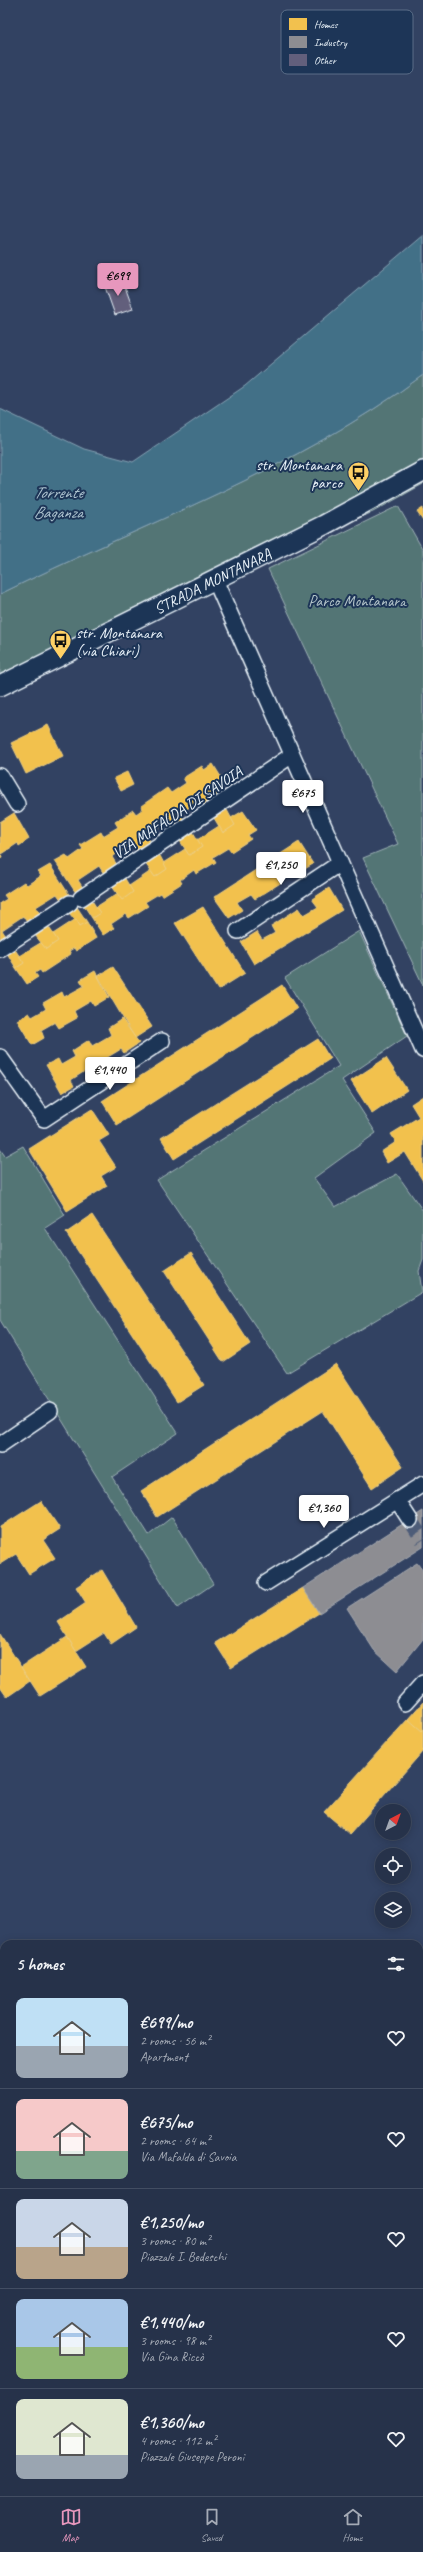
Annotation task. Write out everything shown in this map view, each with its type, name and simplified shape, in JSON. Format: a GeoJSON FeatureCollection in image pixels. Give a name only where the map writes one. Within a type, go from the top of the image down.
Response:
{"type":"FeatureCollection","features":[{"type":"Feature","properties":{"kind":"street","name":"STRADA MONTANARA"},"geometry":{"type":"LineString","coordinates":[[0,686],[324,525],[423,471]]}},
{"type":"Feature","properties":{"kind":"street"},"geometry":{"type":"LineString","coordinates":[[215,580],[423,1050]]}},
{"type":"Feature","properties":{"kind":"street","name":"VIA MAFALDA DI SAVOIA"},"geometry":{"type":"LineString","coordinates":[[0,949],[76,901],[292,755]]}},
{"type":"Feature","properties":{"kind":"street"},"geometry":{"type":"LineString","coordinates":[[0,776],[17,804]]}},
{"type":"Feature","properties":{"kind":"street"},"geometry":{"type":"LineString","coordinates":[[238,931],[340,864]]}},
{"type":"Feature","properties":{"kind":"street"},"geometry":{"type":"LineString","coordinates":[[0,1057],[44,1118],[162,1042]]}},
{"type":"Feature","properties":{"kind":"street"},"geometry":{"type":"LineString","coordinates":[[0,1445],[50,1411]]}},
{"type":"Feature","properties":{"kind":"street"},"geometry":{"type":"LineString","coordinates":[[266,1583],[423,1484]]}},
{"type":"Feature","properties":{"kind":"street"},"geometry":{"type":"LineString","coordinates":[[397,1500],[410,1520]]}},
{"type":"Feature","properties":{"kind":"street"},"geometry":{"type":"LineString","coordinates":[[405,1703],[423,1684]]}},
{"type":"Feature","properties":{"kind":"green space"},"geometry":{"type":"Polygon","coordinates":[[[423,375],[423,484],[373,512],[0,674],[0,594],[271,468],[374,409],[423,375]]]}},
{"type":"Feature","properties":{"kind":"green space","name":"Parco Montanara"},"geometry":{"type":"Polygon","coordinates":[[[398,506],[423,550],[423,985],[363,858],[398,844],[268,569],[398,506]]]}},
{"type":"Feature","properties":{"kind":"green space"},"geometry":{"type":"Polygon","coordinates":[[[359,931],[407,1036],[342,1080],[376,1133],[314,1178],[335,1207],[397,1174],[423,1211],[423,1260],[419,1271],[422,1292],[287,1373],[157,1180],[339,1066],[285,978],[359,931]]]}},
{"type":"Feature","properties":{"kind":"green space"},"geometry":{"type":"Polygon","coordinates":[[[23,1146],[65,1215],[45,1228],[178,1433],[112,1477],[149,1535],[172,1517],[213,1584],[178,1608],[0,1320],[0,1149],[5,1156],[23,1146]]]}},
{"type":"Feature","properties":{"kind":"water","name":"Torrente Baganza"},"geometry":{"type":"Polygon","coordinates":[[[423,235],[423,375],[374,409],[271,468],[0,594],[0,409],[84,449],[133,462],[245,386],[423,235]]]}},
{"type":"Feature","properties":{"kind":"building: Homes"},"geometry":{"type":"Polygon","coordinates":[[[423,508],[423,521],[417,512],[423,508]]]}},
{"type":"Feature","properties":{"kind":"building: Homes"},"geometry":{"type":"Polygon","coordinates":[[[48,725],[63,756],[26,774],[11,743],[48,725]]]}},
{"type":"Feature","properties":{"kind":"building: Homes"},"geometry":{"type":"Polygon","coordinates":[[[213,764],[226,785],[215,792],[219,799],[206,808],[201,800],[180,813],[185,821],[171,830],[167,822],[146,835],[152,844],[138,852],[132,844],[112,857],[117,865],[104,874],[99,866],[78,880],[83,888],[76,893],[55,861],[66,855],[69,859],[83,849],[80,845],[101,832],[103,836],[118,827],[115,822],[133,810],[136,814],[143,809],[141,806],[167,788],[171,793],[186,783],[183,778],[202,766],[204,770],[213,764]]]}},
{"type":"Feature","properties":{"kind":"building: Homes"},"geometry":{"type":"Polygon","coordinates":[[[127,772],[133,785],[121,791],[114,778],[127,772]]]}},
{"type":"Feature","properties":{"kind":"building: Homes"},"geometry":{"type":"Polygon","coordinates":[[[227,810],[235,825],[223,833],[214,818],[227,810]]]}},
{"type":"Feature","properties":{"kind":"building: Homes"},"geometry":{"type":"Polygon","coordinates":[[[243,811],[256,830],[248,835],[251,839],[231,852],[228,848],[213,857],[216,862],[196,874],[194,870],[180,880],[182,883],[162,896],[160,893],[145,902],[148,906],[129,918],[126,914],[111,924],[114,928],[103,935],[92,918],[100,913],[96,907],[118,893],[122,900],[133,892],[129,886],[151,871],[155,877],[167,869],[163,863],[185,849],[189,855],[202,847],[197,840],[219,826],[223,833],[235,825],[231,818],[243,811]]]}},
{"type":"Feature","properties":{"kind":"building: Homes"},"geometry":{"type":"Polygon","coordinates":[[[14,813],[29,839],[19,846],[18,843],[1,854],[2,857],[0,858],[0,822],[14,813]]]}},
{"type":"Feature","properties":{"kind":"building: Homes"},"geometry":{"type":"Polygon","coordinates":[[[193,832],[202,847],[189,855],[180,841],[193,832]]]}},
{"type":"Feature","properties":{"kind":"building: Homes"},"geometry":{"type":"Polygon","coordinates":[[[299,842],[313,864],[298,873],[295,869],[279,879],[282,882],[255,899],[251,894],[237,902],[242,910],[229,918],[214,897],[299,842]]]}},
{"type":"Feature","properties":{"kind":"building: Homes"},"geometry":{"type":"Polygon","coordinates":[[[159,854],[167,869],[155,877],[145,863],[159,854]]]}},
{"type":"Feature","properties":{"kind":"building: Homes"},"geometry":{"type":"Polygon","coordinates":[[[50,865],[70,896],[62,901],[57,894],[36,907],[42,915],[28,924],[23,916],[2,930],[7,938],[0,942],[0,903],[7,899],[4,895],[24,882],[27,885],[41,876],[38,872],[50,865]]]}},
{"type":"Feature","properties":{"kind":"building: Homes"},"geometry":{"type":"Polygon","coordinates":[[[124,877],[133,892],[122,900],[111,885],[124,877]]]}},
{"type":"Feature","properties":{"kind":"building: Homes"},"geometry":{"type":"Polygon","coordinates":[[[329,888],[342,910],[254,964],[241,942],[257,932],[262,940],[275,933],[271,926],[299,908],[304,915],[318,907],[312,899],[329,888]]]}},
{"type":"Feature","properties":{"kind":"building: Homes"},"geometry":{"type":"Polygon","coordinates":[[[91,899],[100,913],[92,918],[83,904],[91,899]]]}},
{"type":"Feature","properties":{"kind":"building: Homes"},"geometry":{"type":"Polygon","coordinates":[[[77,907],[87,922],[80,926],[69,913],[77,907]]]}},
{"type":"Feature","properties":{"kind":"building: Homes"},"geometry":{"type":"Polygon","coordinates":[[[203,907],[245,973],[218,990],[175,923],[203,907]]]}},
{"type":"Feature","properties":{"kind":"building: Homes"},"geometry":{"type":"Polygon","coordinates":[[[76,919],[80,926],[87,922],[96,938],[76,951],[74,948],[69,951],[71,954],[42,973],[40,970],[35,973],[38,977],[27,984],[16,968],[24,963],[19,956],[42,942],[46,949],[58,941],[53,934],[76,919]]]}},
{"type":"Feature","properties":{"kind":"building: Homes"},"geometry":{"type":"Polygon","coordinates":[[[48,926],[58,941],[46,949],[35,935],[48,926]]]}},
{"type":"Feature","properties":{"kind":"building: Homes"},"geometry":{"type":"Polygon","coordinates":[[[14,948],[24,963],[16,968],[7,953],[14,948]]]}},
{"type":"Feature","properties":{"kind":"building: Homes"},"geometry":{"type":"Polygon","coordinates":[[[113,967],[152,1027],[135,1038],[98,976],[113,967]]]}},
{"type":"Feature","properties":{"kind":"building: Homes"},"geometry":{"type":"Polygon","coordinates":[[[95,971],[109,997],[94,1006],[91,1001],[74,1011],[77,1018],[59,1028],[55,1022],[41,1030],[44,1038],[32,1045],[17,1020],[29,1013],[32,1017],[46,1009],[43,1003],[62,992],[64,997],[84,986],[80,980],[95,971]]]}},
{"type":"Feature","properties":{"kind":"building: Homes"},"geometry":{"type":"Polygon","coordinates":[[[282,985],[297,1009],[117,1125],[102,1101],[282,985]]]}},
{"type":"Feature","properties":{"kind":"building: Homes"},"geometry":{"type":"Polygon","coordinates":[[[122,1019],[139,1043],[124,1053],[121,1049],[103,1060],[106,1066],[89,1077],[85,1071],[71,1080],[74,1086],[62,1093],[46,1065],[58,1059],[61,1065],[75,1057],[72,1051],[89,1040],[92,1046],[111,1035],[108,1028],[122,1019]]]}},
{"type":"Feature","properties":{"kind":"building: Homes"},"geometry":{"type":"Polygon","coordinates":[[[318,1039],[330,1059],[174,1159],[161,1138],[318,1039]]]}},
{"type":"Feature","properties":{"kind":"building: Homes"},"geometry":{"type":"Polygon","coordinates":[[[386,1058],[407,1090],[372,1114],[351,1081],[386,1058]]]}},
{"type":"Feature","properties":{"kind":"building: Homes"},"geometry":{"type":"Polygon","coordinates":[[[423,1096],[423,1181],[405,1152],[387,1163],[381,1152],[396,1142],[391,1134],[419,1117],[411,1104],[423,1096]]]}},
{"type":"Feature","properties":{"kind":"building: Homes"},"geometry":{"type":"Polygon","coordinates":[[[92,1109],[109,1135],[99,1141],[116,1167],[101,1176],[107,1186],[67,1211],[29,1149],[92,1109]]]}},
{"type":"Feature","properties":{"kind":"building: Homes"},"geometry":{"type":"Polygon","coordinates":[[[92,1215],[204,1385],[177,1402],[66,1233],[92,1215]]]}},
{"type":"Feature","properties":{"kind":"building: Homes"},"geometry":{"type":"Polygon","coordinates":[[[191,1253],[250,1344],[223,1362],[164,1271],[191,1253]]]}},
{"type":"Feature","properties":{"kind":"building: Homes"},"geometry":{"type":"Polygon","coordinates":[[[336,1364],[403,1467],[372,1488],[323,1411],[157,1517],[141,1491],[336,1364]]]}},
{"type":"Feature","properties":{"kind":"building: Homes"},"geometry":{"type":"Polygon","coordinates":[[[41,1501],[60,1529],[43,1540],[55,1558],[29,1574],[16,1554],[0,1564],[0,1527],[41,1501]]]}},
{"type":"Feature","properties":{"kind":"building: Homes"},"geometry":{"type":"Polygon","coordinates":[[[102,1570],[136,1627],[111,1644],[104,1633],[76,1651],[58,1622],[86,1603],[76,1587],[102,1570]]]}},
{"type":"Feature","properties":{"kind":"building: Homes"},"geometry":{"type":"Polygon","coordinates":[[[303,1588],[319,1613],[231,1668],[215,1643],[303,1588]]]}},
{"type":"Feature","properties":{"kind":"building: Homes"},"geometry":{"type":"Polygon","coordinates":[[[0,1634],[30,1681],[7,1697],[0,1687],[0,1634]]]}},
{"type":"Feature","properties":{"kind":"building: Homes"},"geometry":{"type":"Polygon","coordinates":[[[67,1637],[86,1667],[40,1696],[21,1667],[67,1637]]]}},
{"type":"Feature","properties":{"kind":"building: Homes"},"geometry":{"type":"Polygon","coordinates":[[[423,1702],[423,1732],[408,1719],[423,1702]]]}},
{"type":"Feature","properties":{"kind":"building: Homes"},"geometry":{"type":"Polygon","coordinates":[[[408,1719],[423,1732],[423,1751],[350,1834],[324,1812],[408,1719]]]}},
{"type":"Feature","properties":{"kind":"building: Industry"},"geometry":{"type":"Polygon","coordinates":[[[423,1511],[423,1547],[319,1613],[303,1588],[423,1511]]]}},
{"type":"Feature","properties":{"kind":"building: Industry"},"geometry":{"type":"Polygon","coordinates":[[[417,1563],[423,1571],[423,1639],[397,1671],[374,1650],[347,1608],[417,1563]]]}},
{"type":"Feature","properties":{"kind":"building: Other"},"geometry":{"type":"Polygon","coordinates":[[[118,279],[121,285],[124,284],[133,309],[115,315],[104,284],[118,279]]]}},
{"type":"Feature","properties":{"kind":"tunnel"},"geometry":{"type":"LineString","coordinates":[[410,1520],[423,1540]]}},
{"type":"Feature","properties":{"kind":"place","name":"str. Montanara parco"},"geometry":{"type":"Point","coordinates":[358,492]}},
{"type":"Feature","properties":{"kind":"place","name":"str. Montanara (via Chiari)"},"geometry":{"type":"Point","coordinates":[60,660]}}]}
